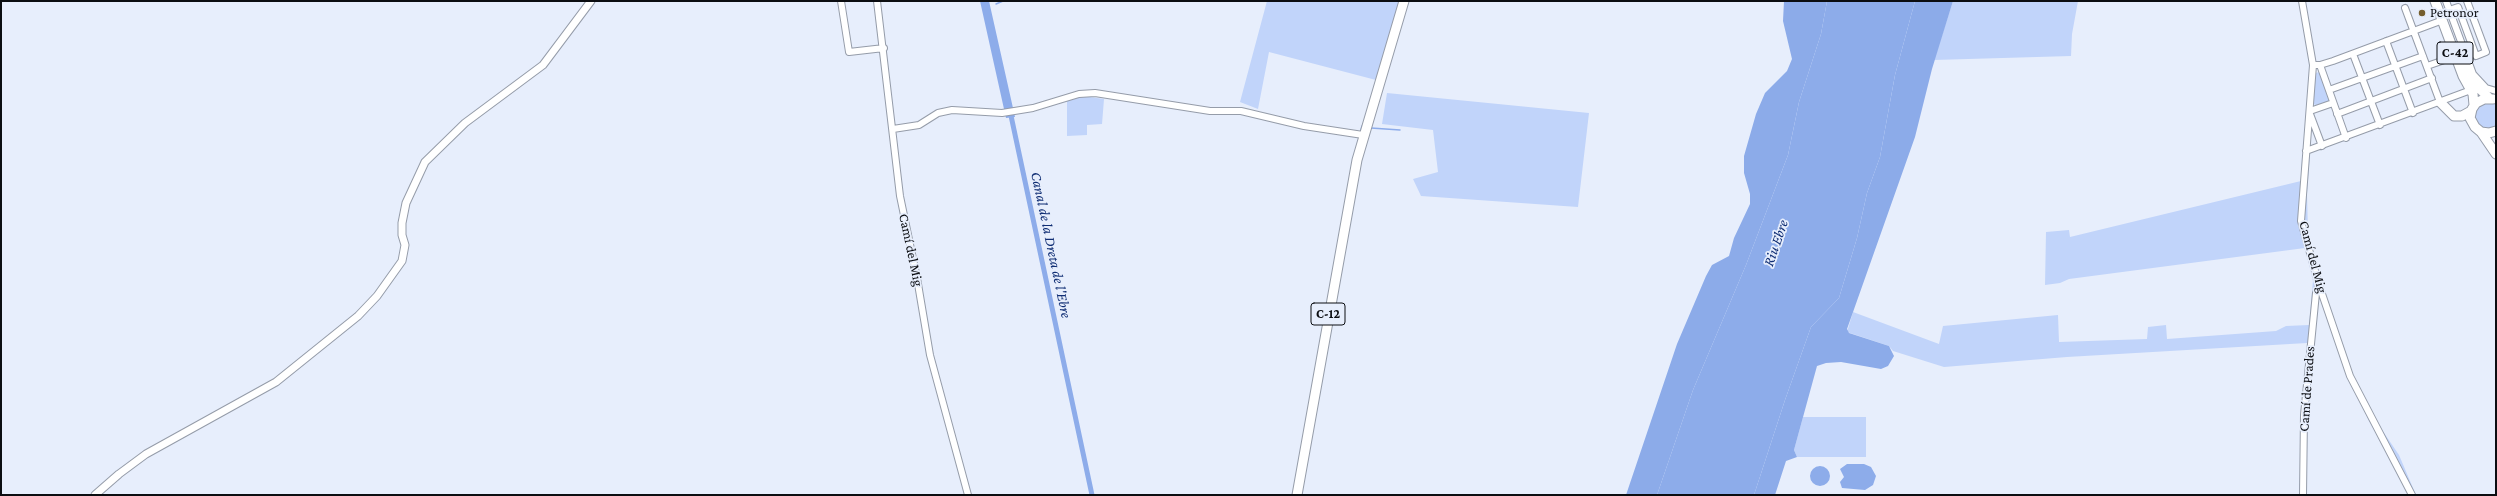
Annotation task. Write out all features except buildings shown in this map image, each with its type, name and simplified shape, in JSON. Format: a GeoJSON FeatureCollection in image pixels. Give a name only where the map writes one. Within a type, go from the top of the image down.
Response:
{"type":"FeatureCollection","features":[{"type":"Feature","properties":{"kind":"main road","name":"C-12"},"geometry":{"type":"LineString","coordinates":[[1297,495],[1348,202],[1363,134],[1404,1]]}},
{"type":"Feature","properties":{"kind":"main road","name":"C-42"},"geometry":{"type":"LineString","coordinates":[[2435,1],[2471,90],[2473,108],[2472,123],[2481,132],[2496,154]]}},
{"type":"Feature","properties":{"kind":"main road","name":"C-42"},"geometry":{"type":"LineString","coordinates":[[2444,2],[2465,66],[2479,88],[2494,97]]}},
{"type":"Feature","properties":{"kind":"main road"},"geometry":{"type":"LineString","coordinates":[[2440,102],[2454,116],[2462,116],[2482,100],[2494,97]]}},
{"type":"Feature","properties":{"kind":"main road"},"geometry":{"type":"LineString","coordinates":[[2481,132],[2489,133],[2496,131]]}},
{"type":"Feature","properties":{"kind":"street"},"geometry":{"type":"LineString","coordinates":[[95,495],[119,474],[146,454],[276,382],[358,316],[377,296],[402,261],[405,244],[402,235],[402,223],[406,203],[425,162],[465,123],[543,65],[591,1]]}},
{"type":"Feature","properties":{"kind":"street"},"geometry":{"type":"LineString","coordinates":[[842,1],[849,52],[884,48]]}},
{"type":"Feature","properties":{"kind":"street","name":"Camí del Mig"},"geometry":{"type":"LineString","coordinates":[[877,1],[884,48],[900,196],[917,278],[930,355],[968,495]]}},
{"type":"Feature","properties":{"kind":"street","name":"Camí del Mig"},"geometry":{"type":"LineString","coordinates":[[2302,1],[2313,65],[2301,221],[2350,376],[2412,495]]}},
{"type":"Feature","properties":{"kind":"street"},"geometry":{"type":"LineString","coordinates":[[2454,1],[2444,2],[2449,10],[2473,74],[2494,97]]}},
{"type":"Feature","properties":{"kind":"street"},"geometry":{"type":"LineString","coordinates":[[2449,10],[2458,7],[2476,56],[2486,52],[2467,1]]}},
{"type":"Feature","properties":{"kind":"street"},"geometry":{"type":"LineString","coordinates":[[2405,8],[2440,102]]}},
{"type":"Feature","properties":{"kind":"street"},"geometry":{"type":"LineString","coordinates":[[2313,65],[2320,65],[2353,54],[2443,20]]}},
{"type":"Feature","properties":{"kind":"street"},"geometry":{"type":"LineString","coordinates":[[2386,41],[2413,112]]}},
{"type":"Feature","properties":{"kind":"street"},"geometry":{"type":"LineString","coordinates":[[2353,54],[2380,125]]}},
{"type":"Feature","properties":{"kind":"street"},"geometry":{"type":"LineString","coordinates":[[2329,90],[2423,56]]}},
{"type":"Feature","properties":{"kind":"street"},"geometry":{"type":"LineString","coordinates":[[2427,66],[2456,56]]}},
{"type":"Feature","properties":{"kind":"street"},"geometry":{"type":"LineString","coordinates":[[2320,65],[2336,114],[2346,138]]}},
{"type":"Feature","properties":{"kind":"street"},"geometry":{"type":"LineString","coordinates":[[2336,114],[2432,78]]}},
{"type":"Feature","properties":{"kind":"street"},"geometry":{"type":"LineString","coordinates":[[2306,151],[2346,138],[2471,90]]}},
{"type":"Feature","properties":{"kind":"street"},"geometry":{"type":"LineString","coordinates":[[893,129],[919,125],[938,113],[952,110],[1004,113],[1014,112],[1079,94],[1095,93],[1210,110],[1241,111],[1304,126],[1363,134]]}},
{"type":"Feature","properties":{"kind":"street"},"geometry":{"type":"LineString","coordinates":[[2322,146],[2310,112],[2333,103]]}},
{"type":"Feature","properties":{"kind":"street","name":"Camí de Prades"},"geometry":{"type":"LineString","coordinates":[[2303,495],[2304,415],[2316,293],[2320,285]]}},
{"type":"Feature","properties":{"kind":"shaded area"},"geometry":{"type":"Polygon","coordinates":[[[1267,1],[1401,1],[1376,80],[1269,52],[1258,109],[1240,102],[1267,1]]]}},
{"type":"Feature","properties":{"kind":"shaded area"},"geometry":{"type":"Polygon","coordinates":[[[1784,1],[1827,1],[1821,34],[1799,102],[1788,155],[1746,265],[1693,390],[1657,495],[1626,495],[1677,344],[1706,276],[1712,265],[1729,256],[1734,238],[1750,204],[1750,194],[1744,173],[1744,156],[1756,114],[1765,93],[1787,71],[1792,59],[1783,21],[1784,1]]]}},
{"type":"Feature","properties":{"kind":"shaded area"},"geometry":{"type":"Polygon","coordinates":[[[1915,1],[1953,1],[1932,69],[1915,137],[1847,329],[1849,333],[1889,346],[1894,356],[1888,366],[1881,369],[1841,362],[1826,363],[1817,366],[1794,450],[1797,457],[1786,461],[1775,495],[1754,495],[1811,327],[1839,298],[1857,238],[1867,193],[1880,157],[1895,75],[1915,1]]]}},
{"type":"Feature","properties":{"kind":"shaded area"},"geometry":{"type":"Polygon","coordinates":[[[1953,1],[2078,1],[2072,34],[2071,56],[1934,60],[1953,1]]]}},
{"type":"Feature","properties":{"kind":"shaded area"},"geometry":{"type":"Polygon","coordinates":[[[2320,72],[2329,101],[2316,105],[2313,104],[2315,73],[2320,72]]]}},
{"type":"Feature","properties":{"kind":"shaded area"},"geometry":{"type":"Polygon","coordinates":[[[1387,93],[1589,113],[1578,207],[1421,196],[1413,179],[1438,172],[1433,130],[1382,124],[1387,93]]]}},
{"type":"Feature","properties":{"kind":"shaded area"},"geometry":{"type":"Polygon","coordinates":[[[1083,96],[1104,99],[1102,124],[1087,125],[1087,135],[1067,136],[1067,98],[1083,96]]]}},
{"type":"Feature","properties":{"kind":"shaded area"},"geometry":{"type":"Polygon","coordinates":[[[2486,102],[2496,104],[2496,127],[2489,130],[2479,127],[2475,118],[2477,107],[2486,102]]]}},
{"type":"Feature","properties":{"kind":"shaded area"},"geometry":{"type":"Polygon","coordinates":[[[2310,154],[2307,194],[2308,232],[2324,292],[2352,375],[2380,427],[2399,455],[2416,495],[2408,495],[2396,465],[2369,421],[2348,374],[2319,294],[2307,408],[2305,495],[2299,495],[2307,343],[2067,357],[1944,367],[1893,351],[1889,346],[1847,332],[1853,312],[1939,344],[1943,326],[2058,315],[2059,342],[2147,339],[2148,327],[2166,325],[2167,339],[2276,331],[2286,326],[2309,325],[2313,281],[2305,248],[2069,279],[2060,283],[2045,285],[2046,232],[2069,230],[2070,237],[2301,181],[2302,156],[2310,154]]]}},
{"type":"Feature","properties":{"kind":"shaded area"},"geometry":{"type":"Polygon","coordinates":[[[1803,417],[1866,417],[1866,457],[1797,457],[1794,450],[1803,417]]]}},
{"type":"Feature","properties":{"kind":"water"},"geometry":{"type":"Polygon","coordinates":[[[980,1],[989,1],[1015,117],[1006,118],[980,1]]]}},
{"type":"Feature","properties":{"kind":"water","name":"Riu Ebre"},"geometry":{"type":"Polygon","coordinates":[[[1827,1],[1915,1],[1895,75],[1880,157],[1867,193],[1857,238],[1839,298],[1811,327],[1754,495],[1657,495],[1693,390],[1746,265],[1788,155],[1799,102],[1821,34],[1827,1]]]}},
{"type":"Feature","properties":{"kind":"water"},"geometry":{"type":"Polygon","coordinates":[[[1847,464],[1864,464],[1871,467],[1876,476],[1873,485],[1865,490],[1842,488],[1840,482],[1844,477],[1840,469],[1847,464]]]}},
{"type":"Feature","properties":{"kind":"water"},"geometry":{"type":"Polygon","coordinates":[[[1820,466],[1827,469],[1830,476],[1827,483],[1820,486],[1813,483],[1810,476],[1813,469],[1820,466]]]}},
{"type":"Feature","properties":{"kind":"waterway"},"geometry":{"type":"LineString","coordinates":[[996,4],[1003,1]]}},
{"type":"Feature","properties":{"kind":"waterway","name":"Canal de la Dreta de l'Ebre"},"geometry":{"type":"LineString","coordinates":[[1010,111],[1092,495]]}},
{"type":"Feature","properties":{"kind":"waterway"},"geometry":{"type":"LineString","coordinates":[[1361,130],[1362,126]]}},
{"type":"Feature","properties":{"kind":"waterway"},"geometry":{"type":"LineString","coordinates":[[1371,128],[1400,130]]}},
{"type":"Feature","properties":{"kind":"place","name":"Petronor"},"geometry":{"type":"Point","coordinates":[2422,13]}}]}
